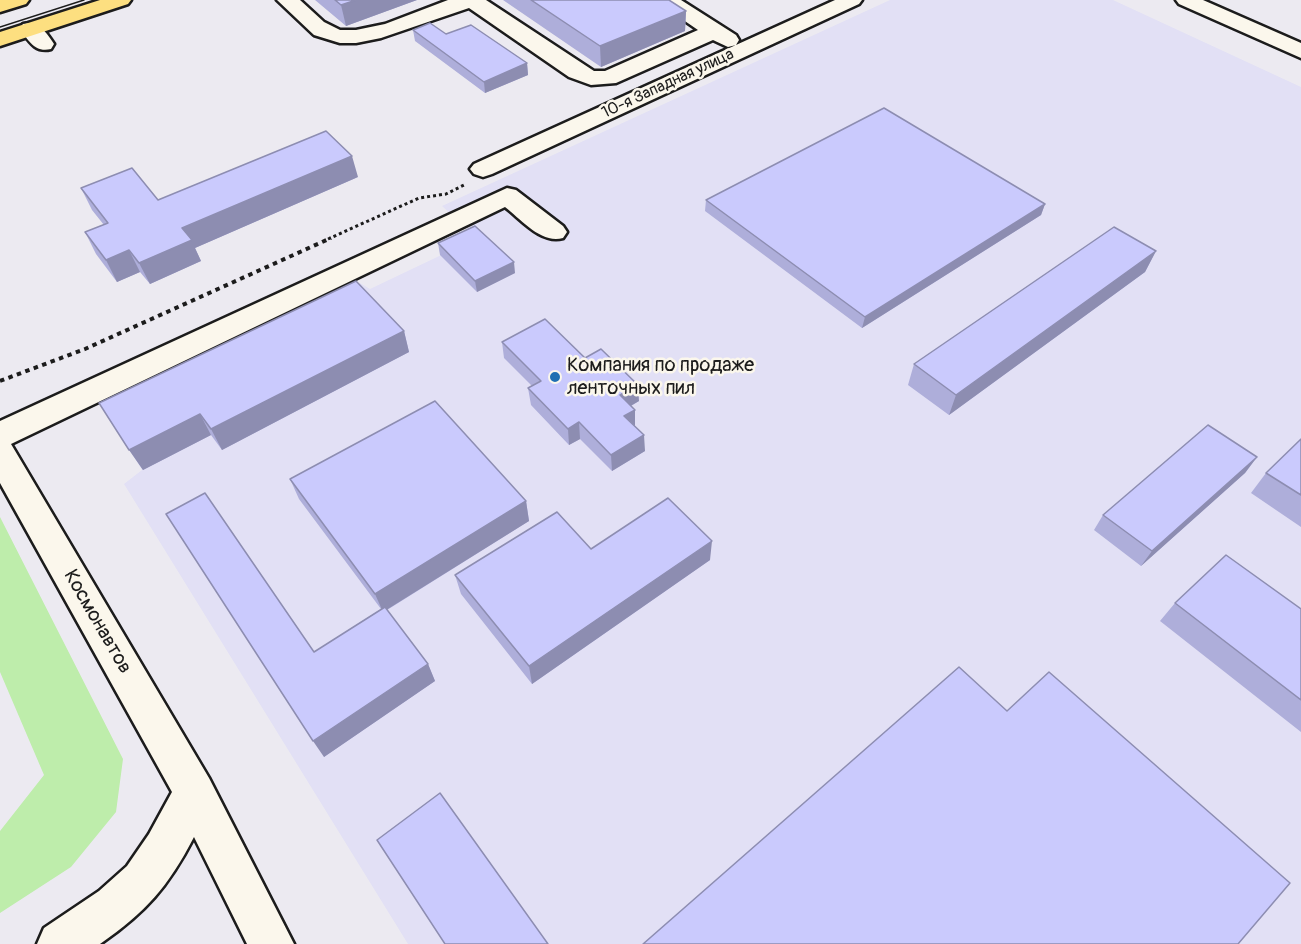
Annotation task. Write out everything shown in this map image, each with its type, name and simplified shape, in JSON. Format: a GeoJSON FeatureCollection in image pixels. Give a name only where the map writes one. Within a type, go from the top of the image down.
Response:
{"type":"FeatureCollection","features":[{"type":"Feature","properties":{"kind":"main road"},"geometry":{"type":"LineString","coordinates":[[0,6],[19,0]]}},
{"type":"Feature","properties":{"kind":"main road"},"geometry":{"type":"LineString","coordinates":[[0,39],[37,36],[121,0]]}},
{"type":"Feature","properties":{"kind":"street"},"geometry":{"type":"LineString","coordinates":[[287,0],[327,33],[351,37],[372,35],[459,3],[470,2],[480,5],[577,72],[591,78],[608,78],[715,31]]}},
{"type":"Feature","properties":{"kind":"street"},"geometry":{"type":"LineString","coordinates":[[667,0],[744,49]]}},
{"type":"Feature","properties":{"kind":"street","name":"10-я Западная улица"},"geometry":{"type":"LineString","coordinates":[[483,169],[852,0]]}},
{"type":"Feature","properties":{"kind":"street"},"geometry":{"type":"LineString","coordinates":[[1186,0],[1301,51]]}},
{"type":"Feature","properties":{"kind":"street"},"geometry":{"type":"LineString","coordinates":[[0,435],[507,196],[554,232]]}},
{"type":"Feature","properties":{"kind":"street","name":"Космонавтов"},"geometry":{"type":"LineString","coordinates":[[0,453],[194,792],[236,880],[271,944]]}},
{"type":"Feature","properties":{"kind":"street"},"geometry":{"type":"LineString","coordinates":[[60,944],[95,921],[140,883],[167,846],[194,792]]}},
{"type":"Feature","properties":{"kind":"path"},"geometry":{"type":"LineString","coordinates":[[0,381],[85,349],[419,198],[446,194],[478,178],[483,169]]}},
{"type":"Feature","properties":{"kind":"shaded area"},"geometry":{"type":"Polygon","coordinates":[[[890,0],[1113,0],[1301,87],[1301,944],[408,944],[124,484],[142,470],[113,424],[191,386],[179,371],[360,283],[370,289],[477,238],[442,206],[890,0]]]}},
{"type":"Feature","properties":{"kind":"green space"},"geometry":{"type":"Polygon","coordinates":[[[0,517],[123,759],[116,812],[71,867],[0,913],[0,831],[44,775],[0,672],[0,517]]]}},
{"type":"Feature","properties":{"kind":"building"},"geometry":{"type":"Polygon","coordinates":[[[335,0],[356,0],[341,5],[335,0]]]}},
{"type":"Feature","properties":{"kind":"building"},"geometry":{"type":"Polygon","coordinates":[[[531,0],[669,0],[686,11],[600,46],[531,0]]]}},
{"type":"Feature","properties":{"kind":"building"},"geometry":{"type":"Polygon","coordinates":[[[430,23],[446,34],[471,25],[527,63],[484,82],[413,30],[430,23]]]}},
{"type":"Feature","properties":{"kind":"building"},"geometry":{"type":"Polygon","coordinates":[[[884,108],[1045,204],[865,317],[706,200],[884,108]]]}},
{"type":"Feature","properties":{"kind":"building"},"geometry":{"type":"Polygon","coordinates":[[[326,131],[352,156],[182,228],[192,240],[139,263],[129,250],[106,260],[85,232],[108,223],[81,188],[132,168],[158,200],[326,131]]]}},
{"type":"Feature","properties":{"kind":"building"},"geometry":{"type":"Polygon","coordinates":[[[475,226],[514,262],[475,281],[438,243],[475,226]]]}},
{"type":"Feature","properties":{"kind":"building"},"geometry":{"type":"Polygon","coordinates":[[[1114,227],[1156,251],[956,395],[914,364],[1114,227]]]}},
{"type":"Feature","properties":{"kind":"building"},"geometry":{"type":"Polygon","coordinates":[[[356,281],[404,331],[211,429],[200,414],[129,450],[99,403],[356,281]]]}},
{"type":"Feature","properties":{"kind":"building"},"geometry":{"type":"Polygon","coordinates":[[[545,319],[585,358],[601,349],[638,385],[620,395],[635,410],[624,416],[644,435],[611,455],[579,422],[568,429],[528,388],[541,381],[502,342],[545,319]]]}},
{"type":"Feature","properties":{"kind":"building"},"geometry":{"type":"Polygon","coordinates":[[[435,401],[526,501],[375,594],[290,479],[435,401]]]}},
{"type":"Feature","properties":{"kind":"building"},"geometry":{"type":"Polygon","coordinates":[[[1208,425],[1257,457],[1152,551],[1103,515],[1208,425]]]}},
{"type":"Feature","properties":{"kind":"building"},"geometry":{"type":"Polygon","coordinates":[[[1301,439],[1301,495],[1266,473],[1301,439]]]}},
{"type":"Feature","properties":{"kind":"building"},"geometry":{"type":"Polygon","coordinates":[[[205,493],[314,652],[385,607],[428,664],[313,741],[166,514],[205,493]]]}},
{"type":"Feature","properties":{"kind":"building"},"geometry":{"type":"Polygon","coordinates":[[[668,498],[712,541],[529,666],[455,575],[557,512],[591,549],[668,498]]]}},
{"type":"Feature","properties":{"kind":"building"},"geometry":{"type":"Polygon","coordinates":[[[1226,555],[1301,609],[1301,700],[1175,603],[1226,555]]]}},
{"type":"Feature","properties":{"kind":"building"},"geometry":{"type":"Polygon","coordinates":[[[959,667],[1007,711],[1049,672],[1290,883],[1238,944],[643,944],[959,667]]]}},
{"type":"Feature","properties":{"kind":"building"},"geometry":{"type":"Polygon","coordinates":[[[440,793],[548,944],[445,944],[377,840],[440,793]]]}},
{"type":"Feature","properties":{"kind":"tram line"},"geometry":{"type":"LineString","coordinates":[[0,27],[84,0]]}},
{"type":"Feature","properties":{"kind":"place","name":"Компания по продаже ленточных пил"},"geometry":{"type":"Point","coordinates":[555,377]}}]}
